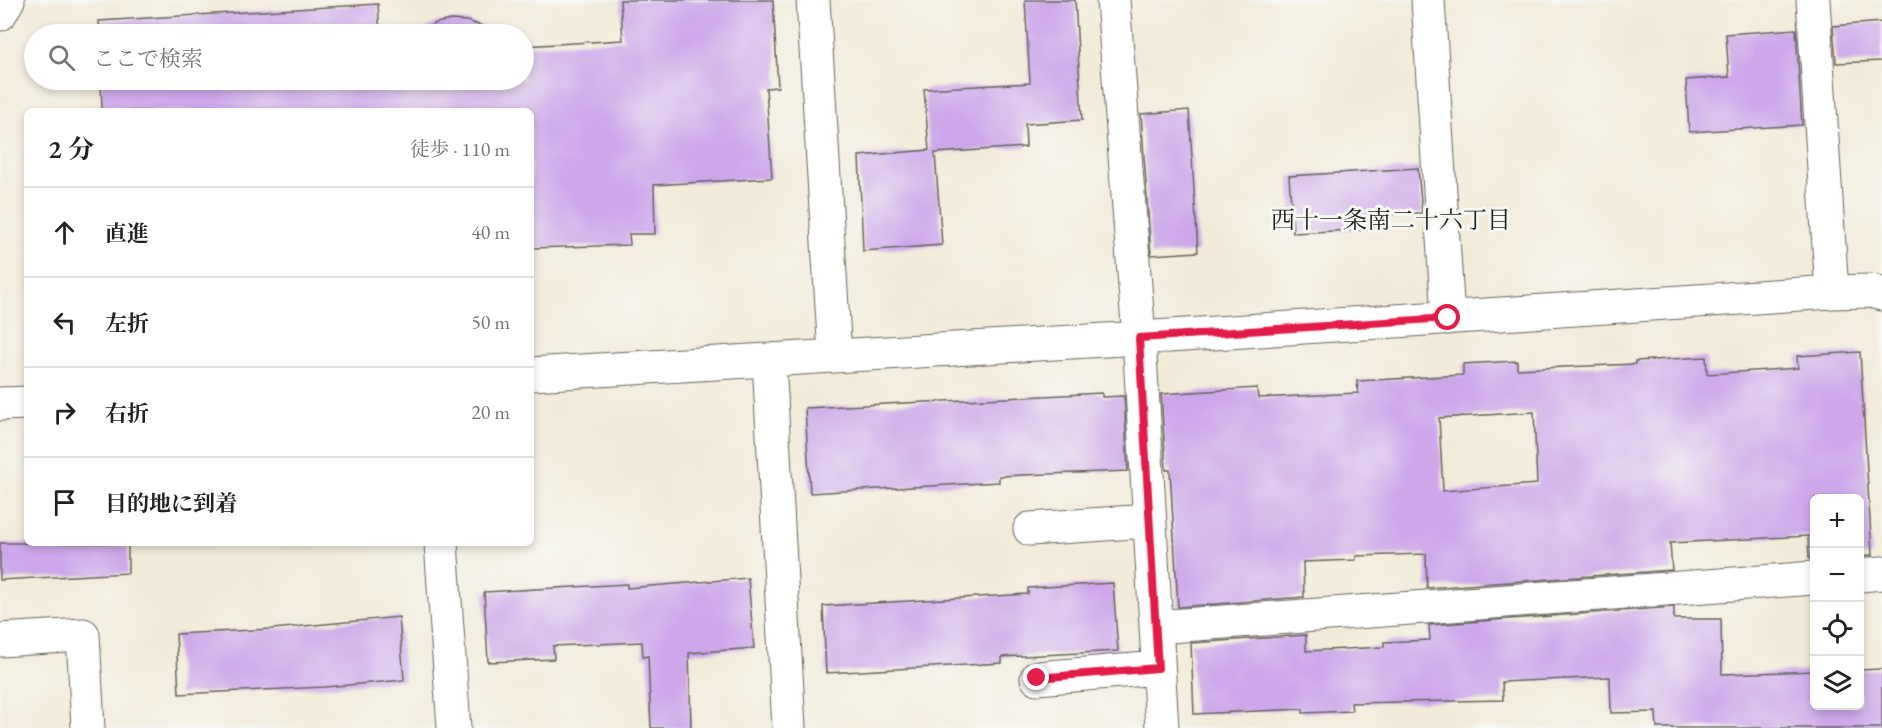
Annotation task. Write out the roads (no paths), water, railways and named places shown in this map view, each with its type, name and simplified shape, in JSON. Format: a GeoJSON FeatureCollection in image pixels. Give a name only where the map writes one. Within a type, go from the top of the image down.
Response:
{"type":"FeatureCollection","features":[{"type":"Feature","properties":{"kind":"street"},"geometry":{"type":"LineString","coordinates":[[0,14],[8,0]]}},
{"type":"Feature","properties":{"kind":"street"},"geometry":{"type":"LineString","coordinates":[[813,0],[835,355]]}},
{"type":"Feature","properties":{"kind":"street"},"geometry":{"type":"LineString","coordinates":[[1113,0],[1139,338],[1162,728]]}},
{"type":"Feature","properties":{"kind":"street"},"geometry":{"type":"LineString","coordinates":[[1428,0],[1448,318]]}},
{"type":"Feature","properties":{"kind":"street"},"geometry":{"type":"LineString","coordinates":[[1813,0],[1832,292]]}},
{"type":"Feature","properties":{"kind":"street"},"geometry":{"type":"LineString","coordinates":[[534,374],[1139,338],[1832,292],[1870,291],[1882,294]]}},
{"type":"Feature","properties":{"kind":"street"},"geometry":{"type":"LineString","coordinates":[[769,361],[789,728]]}},
{"type":"Feature","properties":{"kind":"street"},"geometry":{"type":"LineString","coordinates":[[0,404],[24,403]]}},
{"type":"Feature","properties":{"kind":"street"},"geometry":{"type":"LineString","coordinates":[[1030,529],[1149,521]]}},
{"type":"Feature","properties":{"kind":"street"},"geometry":{"type":"LineString","coordinates":[[441,546],[454,728]]}},
{"type":"Feature","properties":{"kind":"street"},"geometry":{"type":"LineString","coordinates":[[1864,575],[1882,573]]}},
{"type":"Feature","properties":{"kind":"street"},"geometry":{"type":"LineString","coordinates":[[1156,627],[1810,578]]}},
{"type":"Feature","properties":{"kind":"street"},"geometry":{"type":"LineString","coordinates":[[0,640],[83,635],[88,728]]}},
{"type":"Feature","properties":{"kind":"street"},"geometry":{"type":"LineString","coordinates":[[1037,678],[1158,668]]}},
{"type":"Feature","properties":{"kind":"district","name":"西十一条南二十六丁目"},"geometry":{"type":"Point","coordinates":[1391,219]}}]}
